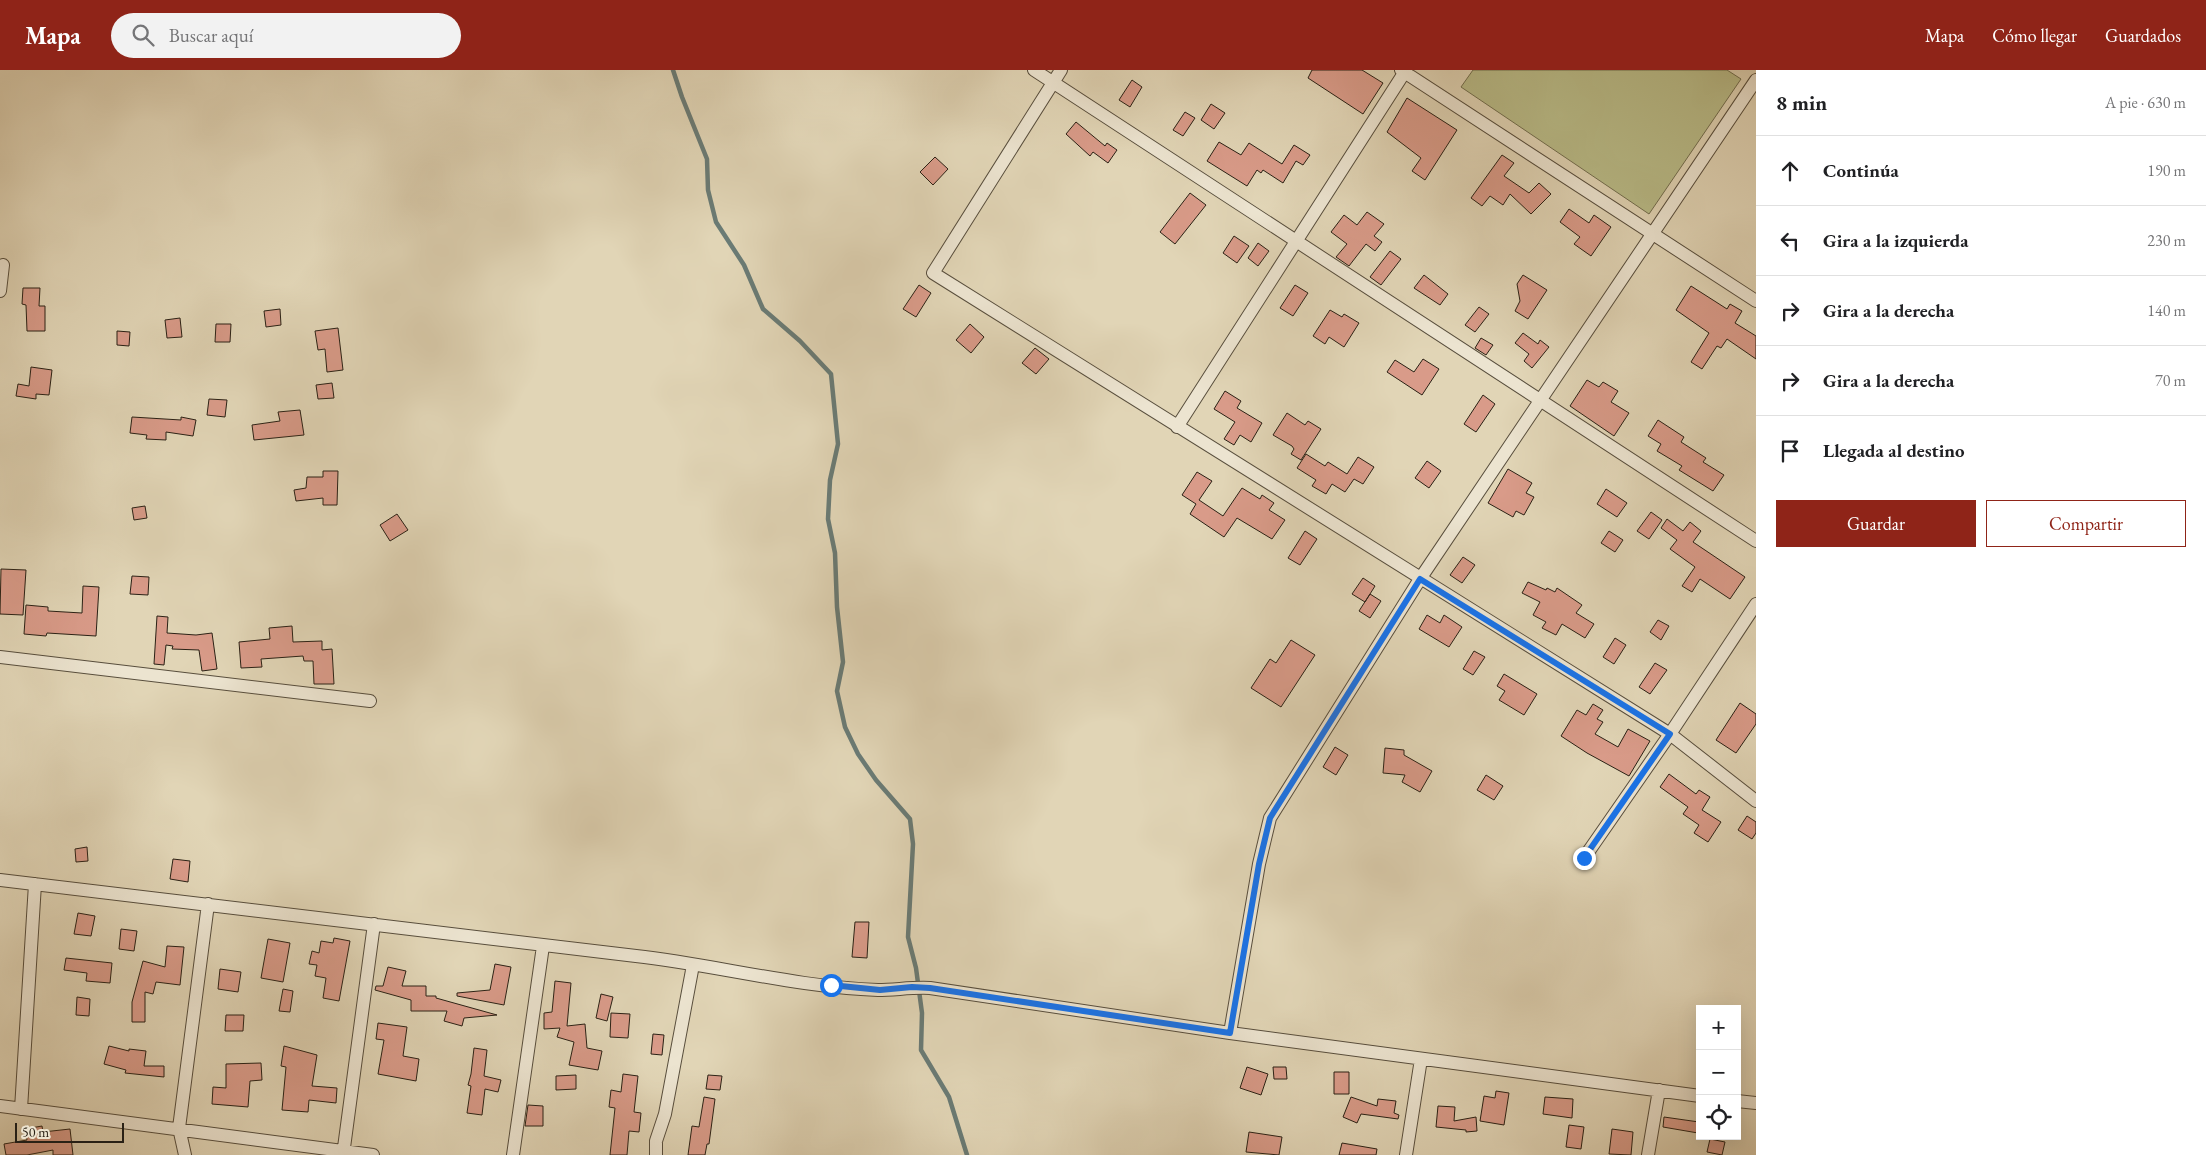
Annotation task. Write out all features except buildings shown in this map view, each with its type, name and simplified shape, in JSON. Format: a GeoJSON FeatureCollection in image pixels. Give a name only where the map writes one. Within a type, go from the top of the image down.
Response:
{"type":"FeatureCollection","features":[{"type":"Feature","properties":{"kind":"street"},"geometry":{"type":"LineString","coordinates":[[1034,70],[1756,541]]}},
{"type":"Feature","properties":{"kind":"street"},"geometry":{"type":"LineString","coordinates":[[1061,70],[933,273],[1670,734],[1756,801]]}},
{"type":"Feature","properties":{"kind":"street"},"geometry":{"type":"LineString","coordinates":[[1178,427],[1404,71],[1756,301]]}},
{"type":"Feature","properties":{"kind":"street"},"geometry":{"type":"LineString","coordinates":[[1230,1033],[1259,864],[1270,818],[1420,579],[1756,80]]}},
{"type":"Feature","properties":{"kind":"street"},"geometry":{"type":"LineString","coordinates":[[0,291],[3,265]]}},
{"type":"Feature","properties":{"kind":"street"},"geometry":{"type":"LineString","coordinates":[[1584,858],[1670,734],[1756,604]]}},
{"type":"Feature","properties":{"kind":"street"},"geometry":{"type":"LineString","coordinates":[[0,657],[370,701]]}},
{"type":"Feature","properties":{"kind":"street"},"geometry":{"type":"LineString","coordinates":[[0,880],[639,956],[831,985],[880,990],[912,987],[930,988],[1230,1033],[1696,1095]]}},
{"type":"Feature","properties":{"kind":"street"},"geometry":{"type":"LineString","coordinates":[[21,1109],[35,884]]}},
{"type":"Feature","properties":{"kind":"street"},"geometry":{"type":"LineString","coordinates":[[185,1155],[179,1128],[208,904]]}},
{"type":"Feature","properties":{"kind":"street"},"geometry":{"type":"LineString","coordinates":[[343,1153],[374,924]]}},
{"type":"Feature","properties":{"kind":"street"},"geometry":{"type":"LineString","coordinates":[[514,1155],[543,946]]}},
{"type":"Feature","properties":{"kind":"street"},"geometry":{"type":"LineString","coordinates":[[656,1155],[656,1141],[665,1114],[694,965]]}},
{"type":"Feature","properties":{"kind":"street"},"geometry":{"type":"LineString","coordinates":[[1406,1155],[1421,1058]]}},
{"type":"Feature","properties":{"kind":"street"},"geometry":{"type":"LineString","coordinates":[[1648,1155],[1659,1090]]}},
{"type":"Feature","properties":{"kind":"street"},"geometry":{"type":"LineString","coordinates":[[1741,1101],[1756,1103]]}},
{"type":"Feature","properties":{"kind":"street"},"geometry":{"type":"LineString","coordinates":[[0,1106],[179,1128],[343,1153],[373,1155]]}},
{"type":"Feature","properties":{"kind":"green space"},"geometry":{"type":"Polygon","coordinates":[[[1473,70],[1727,70],[1741,79],[1649,214],[1461,87],[1473,70]]]}},
{"type":"Feature","properties":{"kind":"waterway"},"geometry":{"type":"LineString","coordinates":[[673,70],[707,159],[708,190],[716,222],[744,265],[763,309],[800,341],[831,374],[838,444],[830,480],[828,519],[835,553],[837,607],[843,662],[837,691],[845,727],[858,754],[876,780],[910,819],[913,844],[908,937],[916,968],[922,1013],[921,1050],[949,1097],[967,1155]]}},
{"type":"Feature","properties":{"kind":"route"},"geometry":{"type":"LineString","coordinates":[[831,985],[880,990],[912,987],[930,988],[1230,1033],[1259,864],[1270,818],[1420,579],[1670,734],[1584,858]]}}]}
